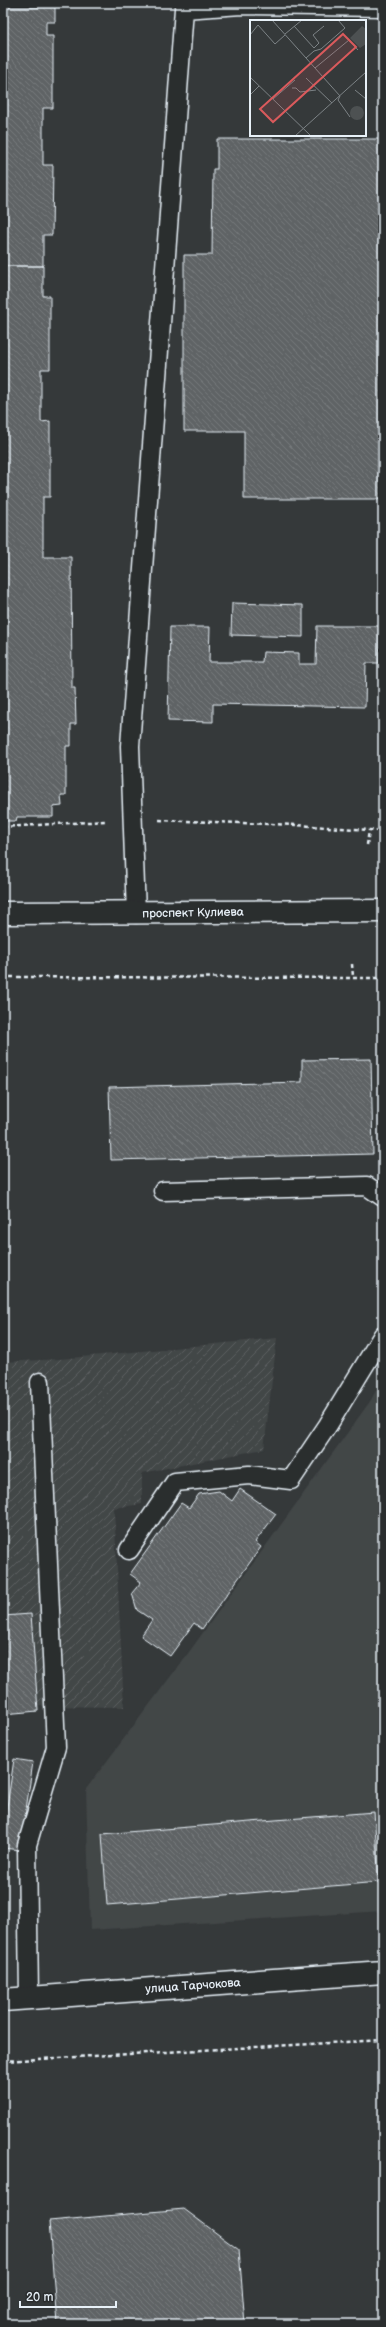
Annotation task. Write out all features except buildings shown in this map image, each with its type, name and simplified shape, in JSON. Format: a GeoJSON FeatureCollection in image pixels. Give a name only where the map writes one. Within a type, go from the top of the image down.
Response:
{"type":"FeatureCollection","features":[{"type":"Feature","properties":{"kind":"main road","name":"проспект Кулиева"},"geometry":{"type":"LineString","coordinates":[[3,913],[136,914],[383,911]]}},
{"type":"Feature","properties":{"kind":"main road","name":"улица Тарчокова"},"geometry":{"type":"LineString","coordinates":[[3,2000],[383,1972]]}},
{"type":"Feature","properties":{"kind":"lane"},"geometry":{"type":"LineString","coordinates":[[136,914],[130,746],[184,9],[241,6],[383,7]]}},
{"type":"Feature","properties":{"kind":"lane"},"geometry":{"type":"LineString","coordinates":[[163,1191],[367,1186],[383,1197]]}},
{"type":"Feature","properties":{"kind":"lane"},"geometry":{"type":"LineString","coordinates":[[129,1550],[175,1482],[249,1475],[291,1480],[328,1425],[383,1335]]}},
{"type":"Feature","properties":{"kind":"lane"},"geometry":{"type":"LineString","coordinates":[[29,1997],[27,1845],[56,1747],[40,1382]]}},
{"type":"Feature","properties":{"kind":"path"},"geometry":{"type":"LineString","coordinates":[[3,827],[132,820],[383,831]]}},
{"type":"Feature","properties":{"kind":"path"},"geometry":{"type":"LineString","coordinates":[[368,846],[369,830]]}},
{"type":"Feature","properties":{"kind":"path"},"geometry":{"type":"LineString","coordinates":[[352,964],[353,977]]}},
{"type":"Feature","properties":{"kind":"path"},"geometry":{"type":"LineString","coordinates":[[3,977],[383,978]]}},
{"type":"Feature","properties":{"kind":"path"},"geometry":{"type":"LineString","coordinates":[[3,2061],[383,2040]]}},
{"type":"Feature","properties":{"kind":"shaded area"},"geometry":{"type":"Polygon","coordinates":[[[277,1338],[264,1449],[142,1473],[142,1504],[114,1508],[124,1707],[41,1706],[3,1708],[3,1362],[60,1359],[277,1338]]]}},
{"type":"Feature","properties":{"kind":"shaded area"},"geometry":{"type":"Polygon","coordinates":[[[383,1377],[383,1911],[90,1930],[86,1789],[189,1652],[371,1400],[383,1377]]]}}]}
